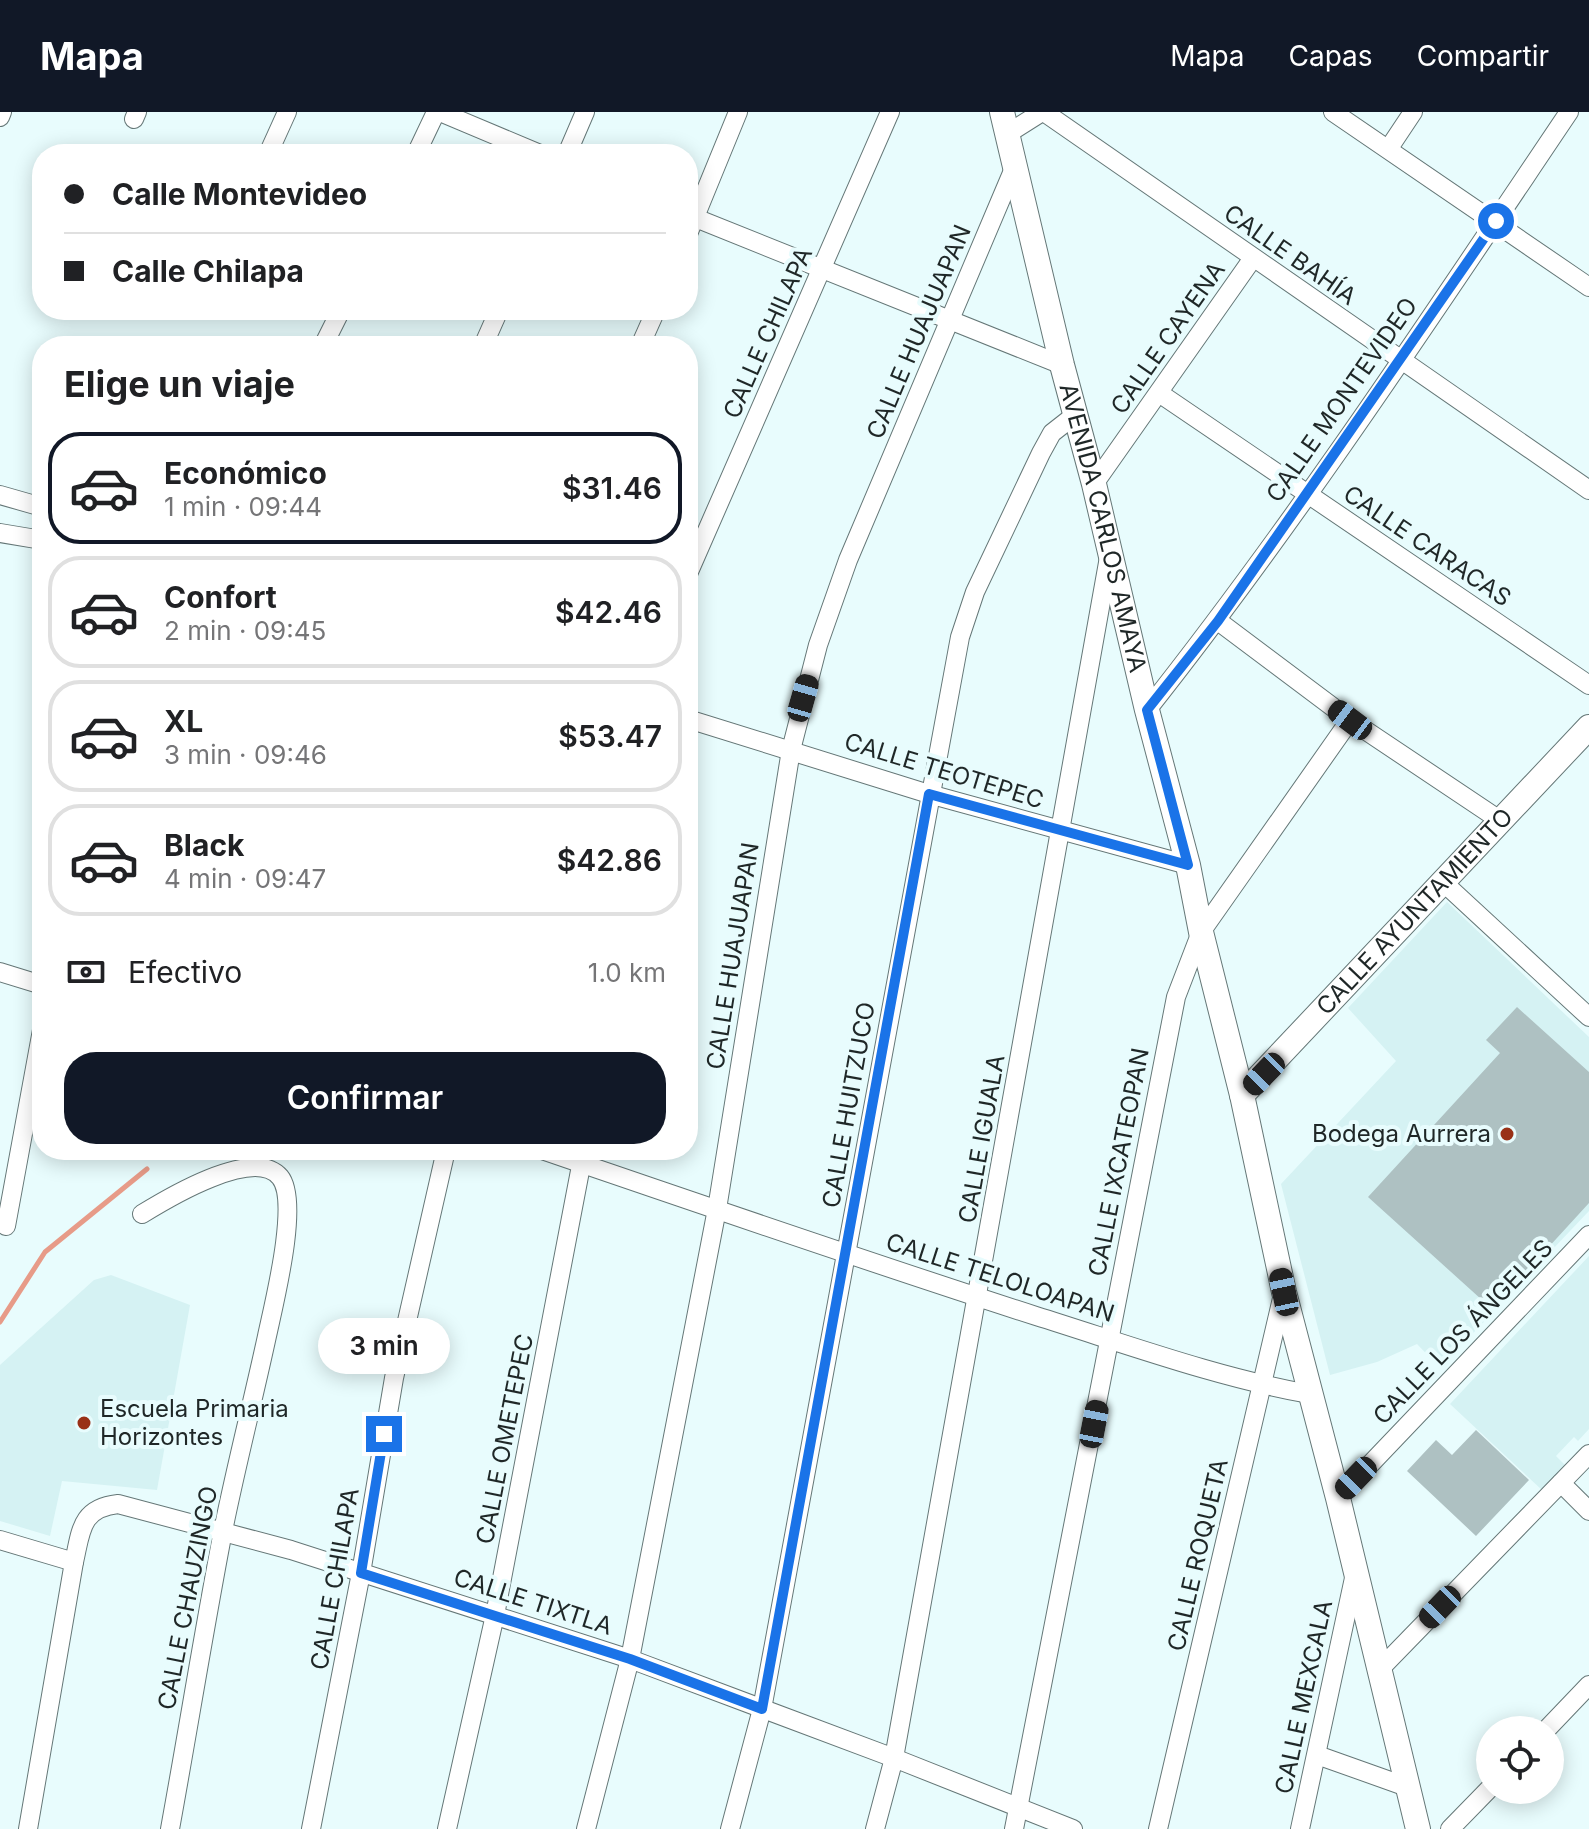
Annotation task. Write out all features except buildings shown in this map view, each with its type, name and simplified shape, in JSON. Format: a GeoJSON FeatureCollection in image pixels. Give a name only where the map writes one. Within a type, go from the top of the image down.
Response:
{"type":"FeatureCollection","features":[{"type":"Feature","properties":{"kind":"main road","name":"AVENIDA CARLOS AMAYA"},"geometry":{"type":"LineString","coordinates":[[1007,120],[1062,365],[1188,865],[1284,1292],[1338,1498],[1418,1829]]}},
{"type":"Feature","properties":{"kind":"main road","name":"CALLE AYUNTAMIENTO"},"geometry":{"type":"LineString","coordinates":[[1242,1095],[1589,727]]}},
{"type":"Feature","properties":{"kind":"street"},"geometry":{"type":"LineString","coordinates":[[273,144],[287,112]]}},
{"type":"Feature","properties":{"kind":"street"},"geometry":{"type":"LineString","coordinates":[[421,144],[438,112],[516,144]]}},
{"type":"Feature","properties":{"kind":"street"},"geometry":{"type":"LineString","coordinates":[[571,144],[585,112]]}},
{"type":"Feature","properties":{"kind":"street"},"geometry":{"type":"LineString","coordinates":[[698,204],[738,112]]}},
{"type":"Feature","properties":{"kind":"street","name":"CALLE CHILAPA"},"geometry":{"type":"LineString","coordinates":[[698,551],[890,112]]}},
{"type":"Feature","properties":{"kind":"street"},"geometry":{"type":"LineString","coordinates":[[1007,120],[1043,112]]}},
{"type":"Feature","properties":{"kind":"street","name":"CALLE BAHÍA"},"geometry":{"type":"LineString","coordinates":[[1043,112],[1589,490]]}},
{"type":"Feature","properties":{"kind":"street"},"geometry":{"type":"LineString","coordinates":[[1333,112],[1589,287]]}},
{"type":"Feature","properties":{"kind":"street"},"geometry":{"type":"LineString","coordinates":[[1389,148],[1413,112]]}},
{"type":"Feature","properties":{"kind":"street","name":"CALLE MONTEVIDEO"},"geometry":{"type":"LineString","coordinates":[[1147,710],[1218,621],[1569,112]]}},
{"type":"Feature","properties":{"kind":"street","name":"CALLE HUAJUAPAN"},"geometry":{"type":"LineString","coordinates":[[586,1829],[630,1659],[717,1209],[791,750],[818,645],[848,560],[1015,166]]}},
{"type":"Feature","properties":{"kind":"street"},"geometry":{"type":"LineString","coordinates":[[698,226],[822,270],[1062,365]]}},
{"type":"Feature","properties":{"kind":"street","name":"CALLE CAYENA"},"geometry":{"type":"LineString","coordinates":[[1094,484],[1253,258]]}},
{"type":"Feature","properties":{"kind":"street","name":"CALLE CARACAS"},"geometry":{"type":"LineString","coordinates":[[1159,393],[1589,685]]}},
{"type":"Feature","properties":{"kind":"street","name":"CALLE HUITZUCO"},"geometry":{"type":"LineString","coordinates":[[730,1829],[762,1709],[960,637],[975,592],[1041,453],[1052,433],[1075,415]]}},
{"type":"Feature","properties":{"kind":"street"},"geometry":{"type":"LineString","coordinates":[[0,495],[32,504]]}},
{"type":"Feature","properties":{"kind":"street"},"geometry":{"type":"LineString","coordinates":[[0,533],[32,538]]}},
{"type":"Feature","properties":{"kind":"street","name":"CALLE IGUALA"},"geometry":{"type":"LineString","coordinates":[[875,1829],[894,1758],[1110,551]]}},
{"type":"Feature","properties":{"kind":"street"},"geometry":{"type":"LineString","coordinates":[[1218,621],[1350,720],[1501,821]]}},
{"type":"Feature","properties":{"kind":"street","name":"CALLE IXCATEOPAN"},"geometry":{"type":"LineString","coordinates":[[1014,1829],[1176,997],[1201,932],[1350,720]]}},
{"type":"Feature","properties":{"kind":"street","name":"CALLE TEOTEPEC"},"geometry":{"type":"LineString","coordinates":[[698,722],[929,794],[1188,865]]}},
{"type":"Feature","properties":{"kind":"street"},"geometry":{"type":"LineString","coordinates":[[1444,883],[1588,1014]]}},
{"type":"Feature","properties":{"kind":"street"},"geometry":{"type":"LineString","coordinates":[[0,972],[32,982]]}},
{"type":"Feature","properties":{"kind":"street"},"geometry":{"type":"LineString","coordinates":[[6,1226],[32,1084]]}},
{"type":"Feature","properties":{"kind":"street","name":"CALLE CHILAPA"},"geometry":{"type":"LineString","coordinates":[[311,1829],[361,1573],[394,1378],[444,1160]]}},
{"type":"Feature","properties":{"kind":"street","name":"CALLE OMETEPEC"},"geometry":{"type":"LineString","coordinates":[[447,1829],[495,1615],[582,1160]]}},
{"type":"Feature","properties":{"kind":"street","name":"CALLE TELOLOAPAN"},"geometry":{"type":"LineString","coordinates":[[591,1160],[717,1209],[978,1297],[1263,1386],[1309,1394]]}},
{"type":"Feature","properties":{"kind":"street","name":"CALLE CHAUZINGO"},"geometry":{"type":"LineString","coordinates":[[142,1214],[180,1190],[241,1168],[265,1167],[278,1174],[288,1189],[284,1257],[224,1530],[170,1829]]}},
{"type":"Feature","properties":{"kind":"street","name":"CALLE LOS ÁNGELES"},"geometry":{"type":"LineString","coordinates":[[1338,1498],[1589,1235]]}},
{"type":"Feature","properties":{"kind":"street","name":"CALLE ROQUETA"},"geometry":{"type":"LineString","coordinates":[[1158,1829],[1284,1292]]}},
{"type":"Feature","properties":{"kind":"street"},"geometry":{"type":"LineString","coordinates":[[1380,1669],[1589,1454]]}},
{"type":"Feature","properties":{"kind":"street"},"geometry":{"type":"LineString","coordinates":[[1561,1483],[1589,1511]]}},
{"type":"Feature","properties":{"kind":"street","name":"CALLE TIXTLA"},"geometry":{"type":"LineString","coordinates":[[28,1829],[74,1562],[84,1522],[95,1510],[109,1505],[130,1506],[224,1530],[630,1659],[1073,1829]]}},
{"type":"Feature","properties":{"kind":"street"},"geometry":{"type":"LineString","coordinates":[[0,1540],[74,1562]]}},
{"type":"Feature","properties":{"kind":"street","name":"CALLE MEXCALA"},"geometry":{"type":"LineString","coordinates":[[1300,1829],[1355,1575]]}},
{"type":"Feature","properties":{"kind":"street"},"geometry":{"type":"LineString","coordinates":[[1559,1716],[1589,1685]]}},
{"type":"Feature","properties":{"kind":"street"},"geometry":{"type":"LineString","coordinates":[[1317,1755],[1407,1787]]}},
{"type":"Feature","properties":{"kind":"street"},"geometry":{"type":"LineString","coordinates":[[1450,1829],[1476,1802]]}},
{"type":"Feature","properties":{"kind":"shaded area"},"geometry":{"type":"Polygon","coordinates":[[[1447,902],[1589,1037],[1589,1211],[1440,1368],[1417,1344],[1377,1362],[1330,1375],[1281,1184],[1396,1061],[1348,1008],[1447,902]]]}},
{"type":"Feature","properties":{"kind":"shaded area"},"geometry":{"type":"Polygon","coordinates":[[[1589,1256],[1589,1429],[1578,1441],[1574,1437],[1556,1456],[1565,1465],[1542,1490],[1450,1404],[1589,1256]]]}},
{"type":"Feature","properties":{"kind":"shaded area","name":"Escuela Primaria Horizontes"},"geometry":{"type":"Polygon","coordinates":[[[111,1275],[190,1305],[157,1490],[62,1481],[50,1536],[0,1521],[0,1365],[94,1280],[111,1275]]]}},
{"type":"Feature","properties":{"kind":"waterway"},"geometry":{"type":"LineString","coordinates":[[0,1322],[45,1252],[147,1169]]}},
{"type":"Feature","properties":{"kind":"place","name":"Bodega Aurrera"},"geometry":{"type":"Point","coordinates":[1507,1134]}},
{"type":"Feature","properties":{"kind":"place","name":"Escuela Primaria Horizontes"},"geometry":{"type":"Point","coordinates":[84,1423]}},
{"type":"Feature","properties":{"kind":"route"},"geometry":{"type":"LineString","coordinates":[[384,1434],[361,1573],[630,1659],[762,1709],[929,794],[1188,865],[1147,710],[1218,621],[1496,221]]}}]}
